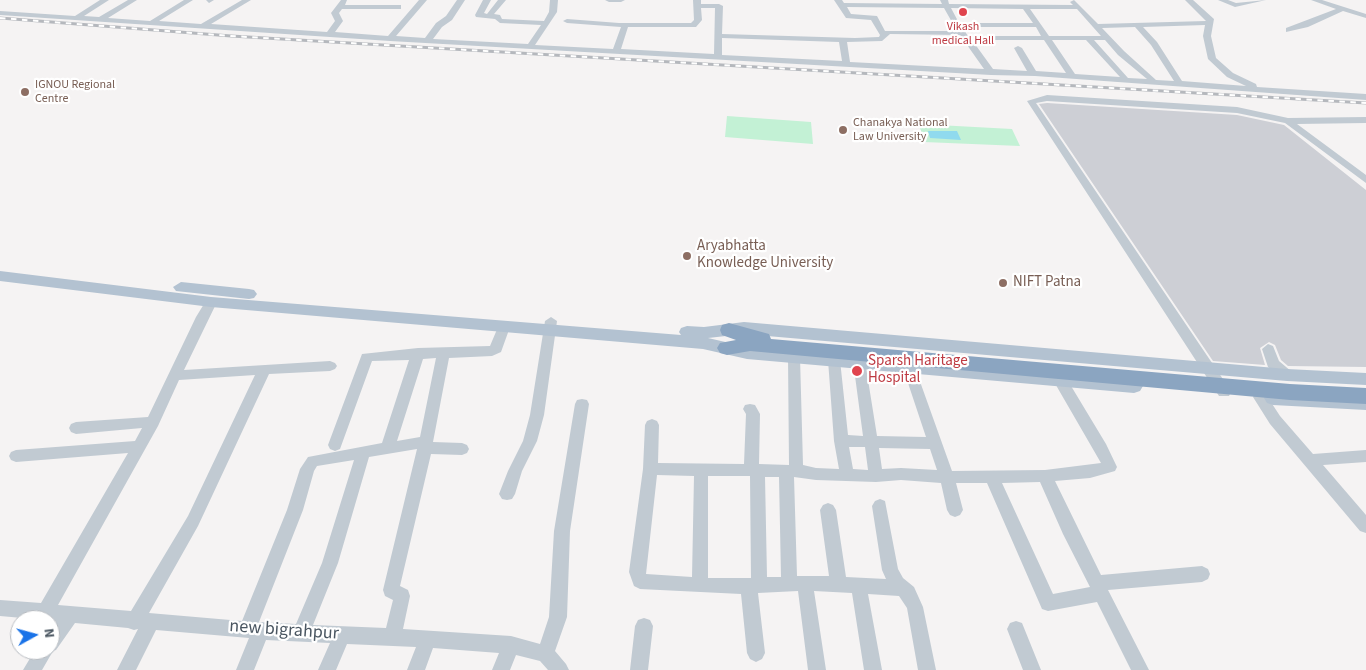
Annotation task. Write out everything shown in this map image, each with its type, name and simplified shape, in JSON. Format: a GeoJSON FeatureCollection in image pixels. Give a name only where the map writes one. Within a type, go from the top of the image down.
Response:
{"type":"FeatureCollection","features":[{"type":"Feature","properties":{"kind":"highway"},"geometry":{"type":"LineString","coordinates":[[728,339],[1290,392],[1366,396]]}},
{"type":"Feature","properties":{"kind":"highway"},"geometry":{"type":"LineString","coordinates":[[751,341],[870,346],[1189,375],[1281,379],[1366,387]]}},
{"type":"Feature","properties":{"kind":"main road"},"geometry":{"type":"LineString","coordinates":[[0,268],[254,300],[404,314],[728,339],[747,353],[1260,397],[1366,403]]}},
{"type":"Feature","properties":{"kind":"main road"},"geometry":{"type":"LineString","coordinates":[[0,276],[211,302],[254,300]]}},
{"type":"Feature","properties":{"kind":"main road"},"geometry":{"type":"LineString","coordinates":[[404,314],[504,327],[550,326]]}},
{"type":"Feature","properties":{"kind":"main road"},"geometry":{"type":"LineString","coordinates":[[728,339],[744,328],[1209,368],[1281,379],[1366,379]]}},
{"type":"Feature","properties":{"kind":"street"},"geometry":{"type":"LineString","coordinates":[[75,19],[105,0]]}},
{"type":"Feature","properties":{"kind":"street"},"geometry":{"type":"LineString","coordinates":[[98,20],[133,0]]}},
{"type":"Feature","properties":{"kind":"street"},"geometry":{"type":"LineString","coordinates":[[149,24],[189,0]]}},
{"type":"Feature","properties":{"kind":"street"},"geometry":{"type":"LineString","coordinates":[[201,27],[247,0]]}},
{"type":"Feature","properties":{"kind":"street"},"geometry":{"type":"LineString","coordinates":[[329,35],[339,21],[335,14],[344,0]]}},
{"type":"Feature","properties":{"kind":"street"},"geometry":{"type":"LineString","coordinates":[[390,39],[423,0]]}},
{"type":"Feature","properties":{"kind":"street"},"geometry":{"type":"LineString","coordinates":[[427,41],[439,25],[449,18],[461,0]]}},
{"type":"Feature","properties":{"kind":"street"},"geometry":{"type":"LineString","coordinates":[[487,0],[479,14],[497,16],[500,21],[546,23]]}},
{"type":"Feature","properties":{"kind":"street"},"geometry":{"type":"LineString","coordinates":[[489,16],[502,0]]}},
{"type":"Feature","properties":{"kind":"street"},"geometry":{"type":"LineString","coordinates":[[530,47],[553,12],[554,0]]}},
{"type":"Feature","properties":{"kind":"street"},"geometry":{"type":"LineString","coordinates":[[609,0],[622,0]]}},
{"type":"Feature","properties":{"kind":"street"},"geometry":{"type":"LineString","coordinates":[[1072,0],[1100,32],[1152,79]]}},
{"type":"Feature","properties":{"kind":"street"},"geometry":{"type":"LineString","coordinates":[[1189,0],[1207,15],[1210,23],[1207,36],[1212,58],[1230,75],[1253,86]]}},
{"type":"Feature","properties":{"kind":"street"},"geometry":{"type":"LineString","coordinates":[[1222,0],[1235,5],[1262,0]]}},
{"type":"Feature","properties":{"kind":"street"},"geometry":{"type":"LineString","coordinates":[[1315,0],[1342,9],[1366,14]]}},
{"type":"Feature","properties":{"kind":"street"},"geometry":{"type":"LineString","coordinates":[[1326,0],[1366,14]]}},
{"type":"Feature","properties":{"kind":"street"},"geometry":{"type":"LineString","coordinates":[[568,21],[625,25],[693,25],[698,20],[698,3],[719,6],[718,57]]}},
{"type":"Feature","properties":{"kind":"street"},"geometry":{"type":"LineString","coordinates":[[839,3],[1078,7]]}},
{"type":"Feature","properties":{"kind":"street"},"geometry":{"type":"LineString","coordinates":[[839,3],[849,16],[874,18],[883,34]]}},
{"type":"Feature","properties":{"kind":"street"},"geometry":{"type":"LineString","coordinates":[[947,5],[1006,3],[1028,6]]}},
{"type":"Feature","properties":{"kind":"street"},"geometry":{"type":"LineString","coordinates":[[947,5],[957,25],[989,72]]}},
{"type":"Feature","properties":{"kind":"street"},"geometry":{"type":"LineString","coordinates":[[1028,6],[1070,74]]}},
{"type":"Feature","properties":{"kind":"street"},"geometry":{"type":"LineString","coordinates":[[339,7],[398,7]]}},
{"type":"Feature","properties":{"kind":"street"},"geometry":{"type":"LineString","coordinates":[[1289,30],[1305,26],[1342,9]]}},
{"type":"Feature","properties":{"kind":"street"},"geometry":{"type":"LineString","coordinates":[[0,13],[390,39],[846,65],[1070,74],[1366,93]]}},
{"type":"Feature","properties":{"kind":"street"},"geometry":{"type":"LineString","coordinates":[[957,25],[1043,31],[1100,32],[1137,25],[1210,23]]}},
{"type":"Feature","properties":{"kind":"street"},"geometry":{"type":"LineString","coordinates":[[616,52],[625,25]]}},
{"type":"Feature","properties":{"kind":"street"},"geometry":{"type":"LineString","coordinates":[[1137,25],[1154,44],[1178,81]]}},
{"type":"Feature","properties":{"kind":"street"},"geometry":{"type":"LineString","coordinates":[[719,36],[843,40],[882,38],[883,34],[894,32],[964,35],[1043,31],[1088,38],[1100,32]]}},
{"type":"Feature","properties":{"kind":"street"},"geometry":{"type":"LineString","coordinates":[[1088,38],[1124,77]]}},
{"type":"Feature","properties":{"kind":"street"},"geometry":{"type":"LineString","coordinates":[[843,40],[846,65]]}},
{"type":"Feature","properties":{"kind":"street"},"geometry":{"type":"LineString","coordinates":[[1018,48],[1033,73]]}},
{"type":"Feature","properties":{"kind":"street"},"geometry":{"type":"LineString","coordinates":[[1018,73],[1023,77],[1315,95],[1326,94],[1324,90]]}},
{"type":"Feature","properties":{"kind":"street"},"geometry":{"type":"LineString","coordinates":[[1033,73],[1366,97]]}},
{"type":"Feature","properties":{"kind":"street"},"geometry":{"type":"LineString","coordinates":[[1225,394],[1031,101],[1033,99],[1047,98],[1237,110],[1288,121],[1366,120]]}},
{"type":"Feature","properties":{"kind":"street"},"geometry":{"type":"LineString","coordinates":[[1288,121],[1366,180]]}},
{"type":"Feature","properties":{"kind":"street"},"geometry":{"type":"LineString","coordinates":[[46,610],[153,422],[202,317],[211,302]]}},
{"type":"Feature","properties":{"kind":"street"},"geometry":{"type":"LineString","coordinates":[[507,494],[515,470],[530,441],[535,422],[545,372],[550,326]]}},
{"type":"Feature","properties":{"kind":"street"},"geometry":{"type":"LineString","coordinates":[[335,445],[367,357],[418,353],[492,351],[496,349],[504,327]]}},
{"type":"Feature","properties":{"kind":"street"},"geometry":{"type":"LineString","coordinates":[[1268,349],[1281,379]]}},
{"type":"Feature","properties":{"kind":"street"},"geometry":{"type":"LineString","coordinates":[[388,447],[418,353]]}},
{"type":"Feature","properties":{"kind":"street"},"geometry":{"type":"LineString","coordinates":[[392,637],[402,596],[391,590],[425,445],[443,353]]}},
{"type":"Feature","properties":{"kind":"street"},"geometry":{"type":"LineString","coordinates":[[794,356],[796,459],[792,471],[797,584],[816,670]]}},
{"type":"Feature","properties":{"kind":"street"},"geometry":{"type":"LineString","coordinates":[[834,360],[841,441],[847,474]]}},
{"type":"Feature","properties":{"kind":"street"},"geometry":{"type":"LineString","coordinates":[[859,362],[876,476]]}},
{"type":"Feature","properties":{"kind":"street"},"geometry":{"type":"LineString","coordinates":[[176,375],[330,366]]}},
{"type":"Feature","properties":{"kind":"street"},"geometry":{"type":"LineString","coordinates":[[908,366],[947,477],[955,510]]}},
{"type":"Feature","properties":{"kind":"street"},"geometry":{"type":"LineString","coordinates":[[126,670],[142,622],[193,521],[265,369]]}},
{"type":"Feature","properties":{"kind":"street"},"geometry":{"type":"LineString","coordinates":[[650,469],[792,471],[816,474],[876,476],[901,474],[992,477],[1045,476],[1098,471],[1110,467],[1101,448],[1060,380]]}},
{"type":"Feature","properties":{"kind":"street"},"geometry":{"type":"LineString","coordinates":[[1260,397],[1275,420],[1366,526]]}},
{"type":"Feature","properties":{"kind":"street"},"geometry":{"type":"LineString","coordinates":[[560,670],[544,654],[558,617],[562,531],[582,404]]}},
{"type":"Feature","properties":{"kind":"street"},"geometry":{"type":"LineString","coordinates":[[750,409],[753,414],[756,653]]}},
{"type":"Feature","properties":{"kind":"street"},"geometry":{"type":"LineString","coordinates":[[76,428],[153,422]]}},
{"type":"Feature","properties":{"kind":"street"},"geometry":{"type":"LineString","coordinates":[[652,425],[650,469],[645,494],[637,577],[640,581],[647,583],[700,585],[754,586],[797,584],[859,588],[903,588]]}},
{"type":"Feature","properties":{"kind":"street"},"geometry":{"type":"LineString","coordinates":[[841,441],[934,443]]}},
{"type":"Feature","properties":{"kind":"street"},"geometry":{"type":"LineString","coordinates":[[245,670],[254,631],[309,465],[320,458],[388,447],[425,445],[462,449]]}},
{"type":"Feature","properties":{"kind":"street"},"geometry":{"type":"LineString","coordinates":[[16,456],[139,446]]}},
{"type":"Feature","properties":{"kind":"street"},"geometry":{"type":"LineString","coordinates":[[301,633],[330,563],[364,452]]}},
{"type":"Feature","properties":{"kind":"street"},"geometry":{"type":"LineString","coordinates":[[1311,460],[1366,456]]}},
{"type":"Feature","properties":{"kind":"street"},"geometry":{"type":"LineString","coordinates":[[700,585],[701,470]]}},
{"type":"Feature","properties":{"kind":"street"},"geometry":{"type":"LineString","coordinates":[[1045,476],[1140,670]]}},
{"type":"Feature","properties":{"kind":"street"},"geometry":{"type":"LineString","coordinates":[[992,477],[1048,604],[1099,588],[1202,574]]}},
{"type":"Feature","properties":{"kind":"street"},"geometry":{"type":"LineString","coordinates":[[880,506],[890,570],[893,577],[908,593],[915,607],[927,670]]}},
{"type":"Feature","properties":{"kind":"street"},"geometry":{"type":"LineString","coordinates":[[828,510],[839,586]]}},
{"type":"Feature","properties":{"kind":"street"},"geometry":{"type":"LineString","coordinates":[[859,588],[873,670]]}},
{"type":"Feature","properties":{"kind":"street","name":"new bigrahpur"},"geometry":{"type":"LineString","coordinates":[[0,608],[22,610]]}},
{"type":"Feature","properties":{"kind":"street","name":"new bigrahpur"},"geometry":{"type":"LineString","coordinates":[[60,613],[254,631],[392,637],[511,646],[544,654]]}},
{"type":"Feature","properties":{"kind":"street"},"geometry":{"type":"LineString","coordinates":[[60,630],[71,614]]}},
{"type":"Feature","properties":{"kind":"street"},"geometry":{"type":"LineString","coordinates":[[639,670],[644,626]]}},
{"type":"Feature","properties":{"kind":"street"},"geometry":{"type":"LineString","coordinates":[[1016,628],[1032,670]]}},
{"type":"Feature","properties":{"kind":"street"},"geometry":{"type":"LineString","coordinates":[[327,670],[342,635]]}},
{"type":"Feature","properties":{"kind":"street"},"geometry":{"type":"LineString","coordinates":[[416,670],[427,640]]}},
{"type":"Feature","properties":{"kind":"street"},"geometry":{"type":"LineString","coordinates":[[501,670],[511,646]]}},
{"type":"Feature","properties":{"kind":"green space"},"geometry":{"type":"Polygon","coordinates":[[[727,116],[811,122],[813,144],[725,137],[727,116]]]}},
{"type":"Feature","properties":{"kind":"green space"},"geometry":{"type":"Polygon","coordinates":[[[919,124],[1012,129],[1020,146],[924,142],[919,124]]]}},
{"type":"Feature","properties":{"kind":"water"},"geometry":{"type":"Polygon","coordinates":[[[928,131],[957,131],[961,140],[930,138],[928,131]]]}},
{"type":"Feature","properties":{"kind":"building"},"geometry":{"type":"Polygon","coordinates":[[[1039,104],[1237,115],[1284,125],[1366,190],[1366,367],[1288,366],[1281,360],[1275,345],[1269,342],[1260,348],[1265,365],[1213,361],[1039,104]]]}},
{"type":"Feature","properties":{"kind":"railway"},"geometry":{"type":"LineString","coordinates":[[0,18],[231,36],[1366,103]]}},
{"type":"Feature","properties":{"kind":"place","name":"Vikash medical Hall"},"geometry":{"type":"Point","coordinates":[963,12]}},
{"type":"Feature","properties":{"kind":"place","name":"IGNOU Regional Centre"},"geometry":{"type":"Point","coordinates":[25,92]}},
{"type":"Feature","properties":{"kind":"place","name":"Chanakya National Law University"},"geometry":{"type":"Point","coordinates":[843,130]}},
{"type":"Feature","properties":{"kind":"place","name":"Aryabhatta Knowledge University"},"geometry":{"type":"Point","coordinates":[687,256]}},
{"type":"Feature","properties":{"kind":"place","name":"NIFT Patna"},"geometry":{"type":"Point","coordinates":[1003,283]}},
{"type":"Feature","properties":{"kind":"place","name":"Sparsh Haritage Hospital"},"geometry":{"type":"Point","coordinates":[857,371]}}]}
